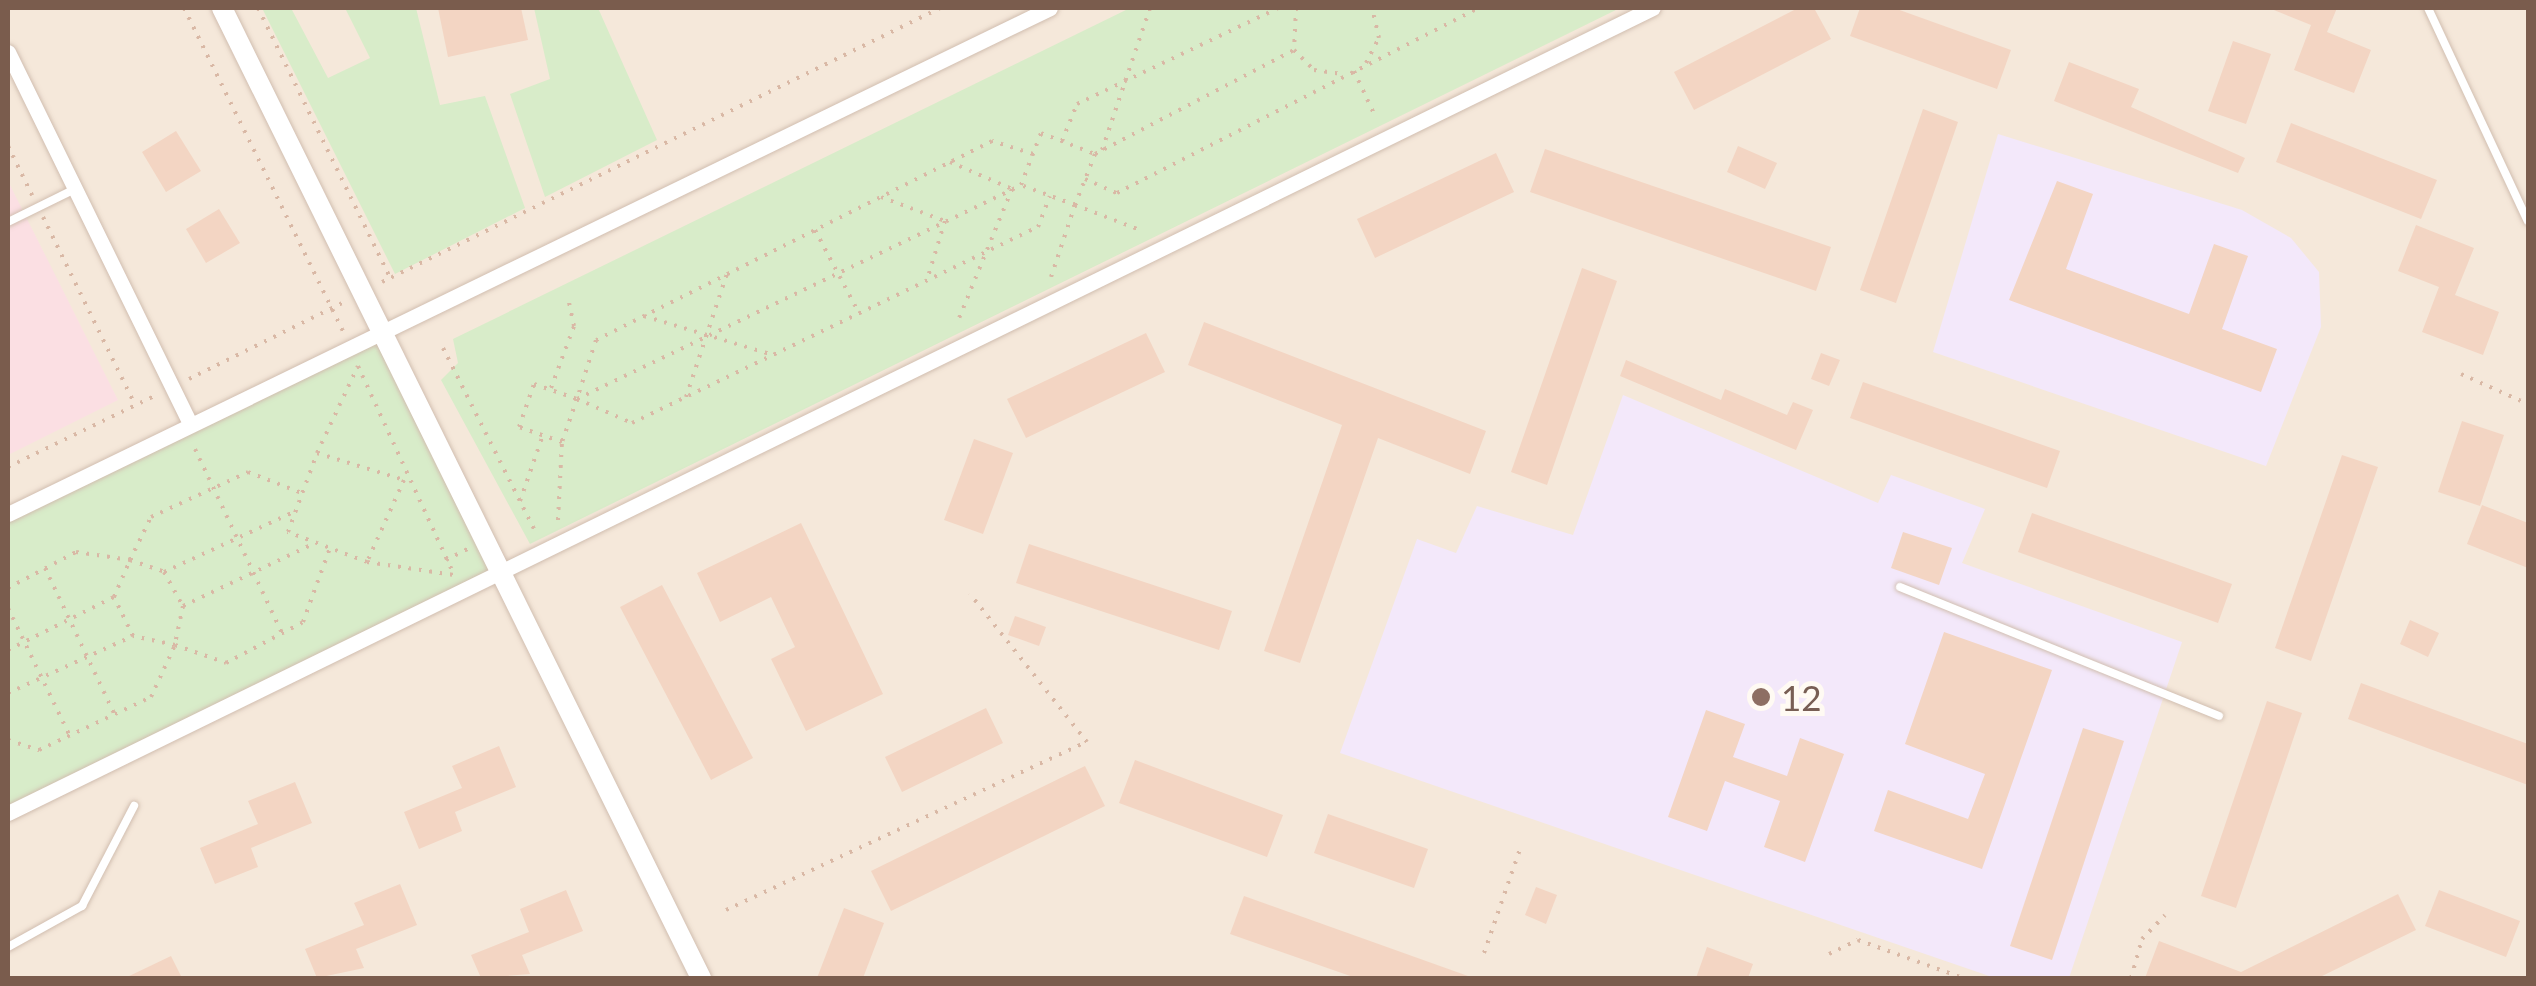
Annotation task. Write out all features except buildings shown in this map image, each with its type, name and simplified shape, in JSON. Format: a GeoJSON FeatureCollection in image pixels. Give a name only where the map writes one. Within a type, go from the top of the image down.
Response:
{"type":"FeatureCollection","features":[{"type":"Feature","properties":{"kind":"street"},"geometry":{"type":"LineString","coordinates":[[222,8],[501,565],[701,978]]}},
{"type":"Feature","properties":{"kind":"street"},"geometry":{"type":"LineString","coordinates":[[8,514],[1050,8]]}},
{"type":"Feature","properties":{"kind":"street"},"geometry":{"type":"LineString","coordinates":[[8,813],[501,565],[1653,8]]}},
{"type":"Feature","properties":{"kind":"street"},"geometry":{"type":"LineString","coordinates":[[8,52],[190,424]]}},
{"type":"Feature","properties":{"kind":"lane"},"geometry":{"type":"LineString","coordinates":[[2428,8],[2528,221]]}},
{"type":"Feature","properties":{"kind":"lane"},"geometry":{"type":"LineString","coordinates":[[8,222],[75,189]]}},
{"type":"Feature","properties":{"kind":"lane"},"geometry":{"type":"LineString","coordinates":[[1900,587],[2219,716]]}},
{"type":"Feature","properties":{"kind":"lane"},"geometry":{"type":"LineString","coordinates":[[8,946],[82,906],[134,806]]}},
{"type":"Feature","properties":{"kind":"path"},"geometry":{"type":"LineString","coordinates":[[184,8],[343,331]]}},
{"type":"Feature","properties":{"kind":"path"},"geometry":{"type":"LineString","coordinates":[[258,8],[390,278]]}},
{"type":"Feature","properties":{"kind":"path"},"geometry":{"type":"LineString","coordinates":[[378,284],[940,8]]}},
{"type":"Feature","properties":{"kind":"path"},"geometry":{"type":"LineString","coordinates":[[1102,150],[1150,8]]}},
{"type":"Feature","properties":{"kind":"path"},"geometry":{"type":"LineString","coordinates":[[1062,141],[1077,104],[1278,8]]}},
{"type":"Feature","properties":{"kind":"path"},"geometry":{"type":"LineString","coordinates":[[1294,50],[1296,8]]}},
{"type":"Feature","properties":{"kind":"path"},"geometry":{"type":"LineString","coordinates":[[1294,50],[1327,74],[1354,71],[1379,38],[1375,8]]}},
{"type":"Feature","properties":{"kind":"path"},"geometry":{"type":"LineString","coordinates":[[1085,179],[1117,193],[1478,8]]}},
{"type":"Feature","properties":{"kind":"path"},"geometry":{"type":"LineString","coordinates":[[1052,277],[1095,154],[1294,50]]}},
{"type":"Feature","properties":{"kind":"path"},"geometry":{"type":"LineString","coordinates":[[1354,71],[1376,118]]}},
{"type":"Feature","properties":{"kind":"path"},"geometry":{"type":"LineString","coordinates":[[1021,185],[1041,133],[1095,154]]}},
{"type":"Feature","properties":{"kind":"path"},"geometry":{"type":"LineString","coordinates":[[558,520],[562,442],[596,340],[992,141],[1033,154]]}},
{"type":"Feature","properties":{"kind":"path"},"geometry":{"type":"LineString","coordinates":[[8,146],[134,405]]}},
{"type":"Feature","properties":{"kind":"path"},"geometry":{"type":"LineString","coordinates":[[950,162],[1012,189]]}},
{"type":"Feature","properties":{"kind":"path"},"geometry":{"type":"LineString","coordinates":[[577,399],[1021,185],[1140,230]]}},
{"type":"Feature","properties":{"kind":"path"},"geometry":{"type":"LineString","coordinates":[[956,324],[1012,189]]}},
{"type":"Feature","properties":{"kind":"path"},"geometry":{"type":"LineString","coordinates":[[562,442],[519,427],[534,384],[632,423],[1038,227],[1050,196]]}},
{"type":"Feature","properties":{"kind":"path"},"geometry":{"type":"LineString","coordinates":[[880,197],[945,221]]}},
{"type":"Feature","properties":{"kind":"path"},"geometry":{"type":"LineString","coordinates":[[926,281],[945,221]]}},
{"type":"Feature","properties":{"kind":"path"},"geometry":{"type":"LineString","coordinates":[[815,230],[859,313]]}},
{"type":"Feature","properties":{"kind":"path"},"geometry":{"type":"LineString","coordinates":[[686,397],[727,274]]}},
{"type":"Feature","properties":{"kind":"path"},"geometry":{"type":"LineString","coordinates":[[550,390],[574,326],[568,298]]}},
{"type":"Feature","properties":{"kind":"path"},"geometry":{"type":"LineString","coordinates":[[186,381],[346,301]]}},
{"type":"Feature","properties":{"kind":"path"},"geometry":{"type":"LineString","coordinates":[[644,316],[773,355]]}},
{"type":"Feature","properties":{"kind":"path"},"geometry":{"type":"LineString","coordinates":[[443,348],[536,533]]}},
{"type":"Feature","properties":{"kind":"path"},"geometry":{"type":"LineString","coordinates":[[358,366],[404,480],[454,575],[366,562],[288,532],[317,453],[358,366]]}},
{"type":"Feature","properties":{"kind":"path"},"geometry":{"type":"LineString","coordinates":[[2461,374],[2528,404]]}},
{"type":"Feature","properties":{"kind":"path"},"geometry":{"type":"LineString","coordinates":[[8,467],[162,392]]}},
{"type":"Feature","properties":{"kind":"path"},"geometry":{"type":"LineString","coordinates":[[520,501],[543,435]]}},
{"type":"Feature","properties":{"kind":"path"},"geometry":{"type":"LineString","coordinates":[[195,449],[282,633]]}},
{"type":"Feature","properties":{"kind":"path"},"geometry":{"type":"LineString","coordinates":[[317,453],[404,480]]}},
{"type":"Feature","properties":{"kind":"path"},"geometry":{"type":"LineString","coordinates":[[8,650],[114,597],[151,517],[248,472],[302,493]]}},
{"type":"Feature","properties":{"kind":"path"},"geometry":{"type":"LineString","coordinates":[[366,562],[404,480]]}},
{"type":"Feature","properties":{"kind":"path"},"geometry":{"type":"LineString","coordinates":[[164,572],[296,511]]}},
{"type":"Feature","properties":{"kind":"path"},"geometry":{"type":"LineString","coordinates":[[184,606],[316,542]]}},
{"type":"Feature","properties":{"kind":"path"},"geometry":{"type":"LineString","coordinates":[[446,560],[471,547]]}},
{"type":"Feature","properties":{"kind":"path"},"geometry":{"type":"LineString","coordinates":[[8,693],[133,636],[226,663],[304,622],[330,548]]}},
{"type":"Feature","properties":{"kind":"path"},"geometry":{"type":"LineString","coordinates":[[8,588],[76,552],[130,560],[164,572],[184,606],[175,646],[151,697],[39,750],[8,740]]}},
{"type":"Feature","properties":{"kind":"path"},"geometry":{"type":"LineString","coordinates":[[45,568],[114,714]]}},
{"type":"Feature","properties":{"kind":"path"},"geometry":{"type":"LineString","coordinates":[[726,910],[1088,742],[970,594]]}},
{"type":"Feature","properties":{"kind":"path"},"geometry":{"type":"LineString","coordinates":[[114,597],[133,636]]}},
{"type":"Feature","properties":{"kind":"path"},"geometry":{"type":"LineString","coordinates":[[8,608],[70,735]]}},
{"type":"Feature","properties":{"kind":"path"},"geometry":{"type":"LineString","coordinates":[[1484,952],[1521,846]]}},
{"type":"Feature","properties":{"kind":"path"},"geometry":{"type":"LineString","coordinates":[[2132,978],[2142,939],[2164,915]]}},
{"type":"Feature","properties":{"kind":"path"},"geometry":{"type":"LineString","coordinates":[[1829,954],[1858,940],[1963,978]]}},
{"type":"Feature","properties":{"kind":"shaded area"},"geometry":{"type":"Polygon","coordinates":[[[8,8],[2528,8],[2528,978],[8,978],[8,8]]]}},
{"type":"Feature","properties":{"kind":"shaded area"},"geometry":{"type":"Polygon","coordinates":[[[1998,134],[2242,210],[2291,238],[2319,272],[2321,327],[2266,466],[1933,352],[1998,134]]]}},
{"type":"Feature","properties":{"kind":"shaded area"},"geometry":{"type":"Polygon","coordinates":[[[8,181],[118,400],[8,455],[8,181]]]}},
{"type":"Feature","properties":{"kind":"shaded area","name":"12"},"geometry":{"type":"Polygon","coordinates":[[[1623,395],[1878,503],[1891,475],[1985,509],[1962,563],[2182,642],[2069,978],[1995,978],[1340,753],[1417,539],[1456,553],[1477,506],[1573,535],[1623,395]]]}},
{"type":"Feature","properties":{"kind":"green space"},"geometry":{"type":"Polygon","coordinates":[[[262,8],[291,8],[328,78],[370,58],[345,8],[416,8],[440,105],[485,96],[525,208],[395,274],[262,8]]]}},
{"type":"Feature","properties":{"kind":"green space"},"geometry":{"type":"Polygon","coordinates":[[[534,8],[598,8],[657,140],[545,197],[510,94],[550,79],[534,8]]]}},
{"type":"Feature","properties":{"kind":"green space"},"geometry":{"type":"Polygon","coordinates":[[[1130,8],[1620,8],[530,544],[441,380],[458,363],[453,339],[1130,8]]]}},
{"type":"Feature","properties":{"kind":"green space"},"geometry":{"type":"Polygon","coordinates":[[[383,334],[501,565],[8,813],[8,514],[383,334]]]}},
{"type":"Feature","properties":{"kind":"place","name":"12"},"geometry":{"type":"Point","coordinates":[1761,697]}}]}
